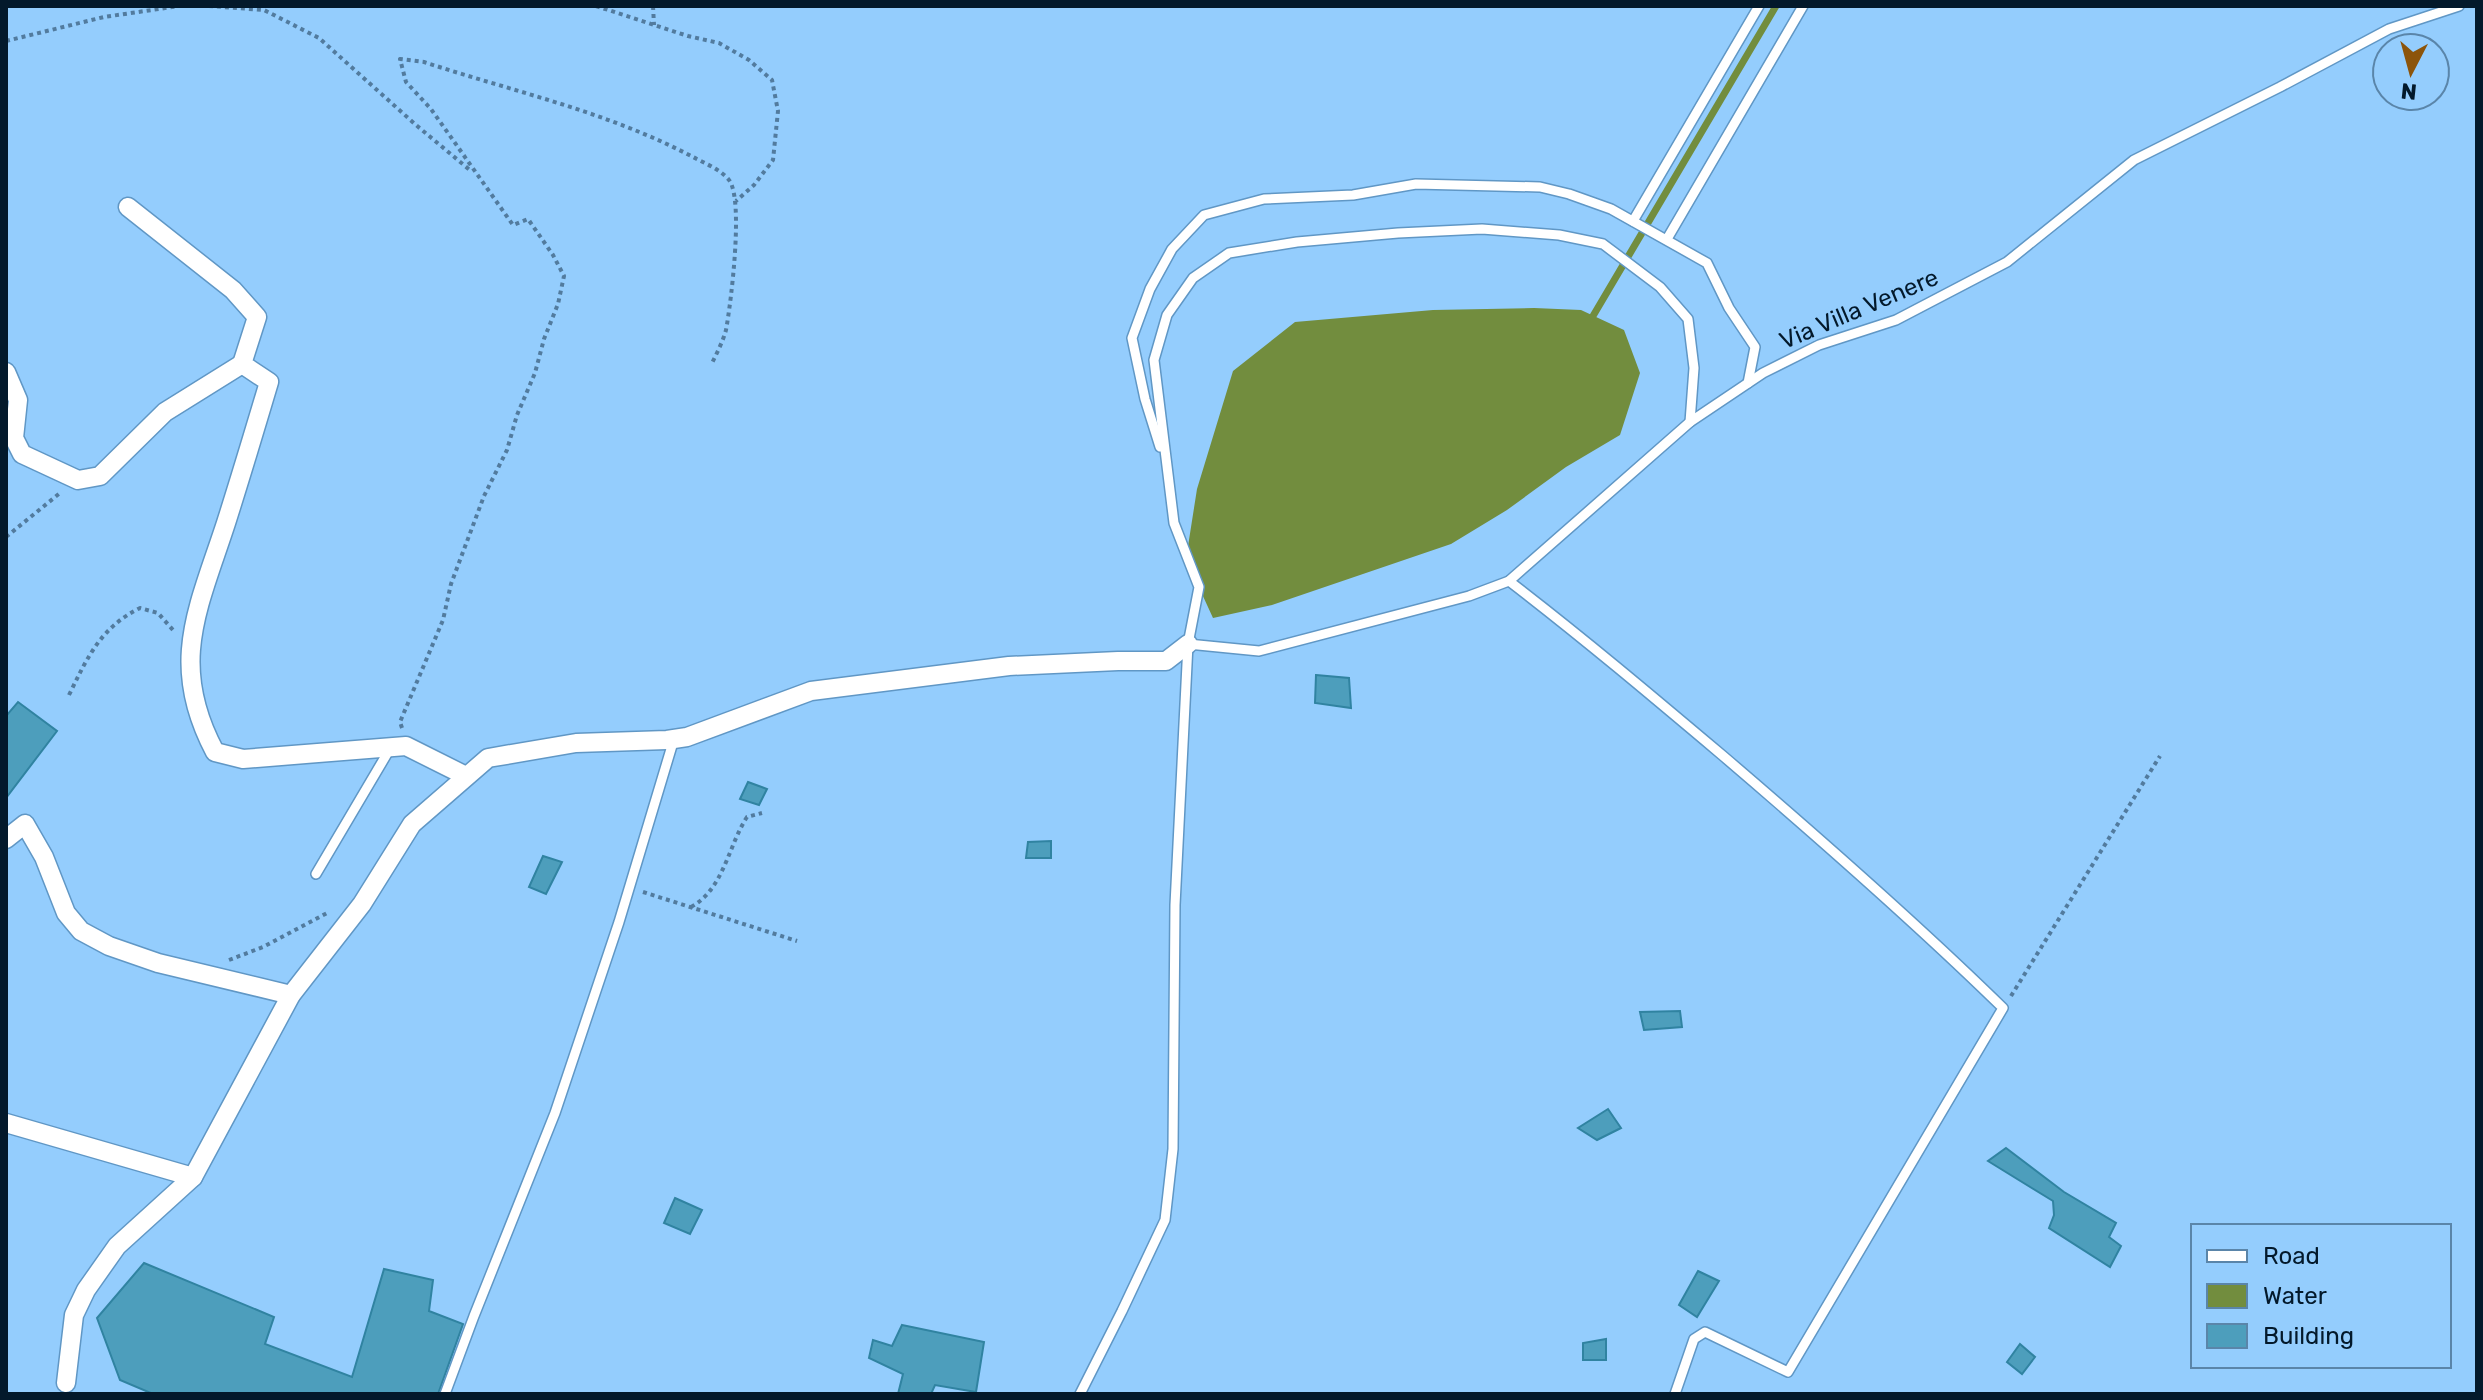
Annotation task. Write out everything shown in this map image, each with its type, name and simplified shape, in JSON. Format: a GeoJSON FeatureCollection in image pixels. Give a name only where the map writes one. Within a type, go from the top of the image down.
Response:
{"type":"FeatureCollection","features":[{"type":"Feature","properties":{"kind":"street"},"geometry":{"type":"LineString","coordinates":[[6,372],[18,400],[14,451],[78,480],[100,476],[165,412],[242,364],[257,317],[233,290],[128,207]]}},
{"type":"Feature","properties":{"kind":"street"},"geometry":{"type":"LineString","coordinates":[[242,364],[269,382],[209,567],[189,645],[194,699],[204,731],[215,752],[243,759],[398,746],[466,776]]}},
{"type":"Feature","properties":{"kind":"street"},"geometry":{"type":"LineString","coordinates":[[66,1383],[74,1315],[86,1290],[117,1246],[193,1177],[291,995],[362,904],[412,824],[488,758],[576,743],[687,737],[811,691],[1009,666],[1166,661],[1188,644]]}},
{"type":"Feature","properties":{"kind":"street"},"geometry":{"type":"LineString","coordinates":[[6,839],[25,824],[44,857],[66,913],[81,931],[109,946],[158,963],[291,995]]}},
{"type":"Feature","properties":{"kind":"street"},"geometry":{"type":"LineString","coordinates":[[6,1123],[193,1177]]}},
{"type":"Feature","properties":{"kind":"lane"},"geometry":{"type":"LineString","coordinates":[[1635,222],[1759,6]]}},
{"type":"Feature","properties":{"kind":"lane"},"geometry":{"type":"LineString","coordinates":[[1667,239],[1803,6]]}},
{"type":"Feature","properties":{"kind":"lane","name":"Via Villa Venere"},"geometry":{"type":"LineString","coordinates":[[1188,644],[1259,651],[1469,596],[1509,581],[1690,422],[1748,383],[1819,345],[1896,320],[2007,262],[2134,160],[2389,29],[2459,6]]}},
{"type":"Feature","properties":{"kind":"lane"},"geometry":{"type":"LineString","coordinates":[[1167,470],[1145,399],[1132,338],[1150,289],[1172,249],[1204,215],[1264,199],[1353,195],[1416,184],[1503,185],[1540,187],[1611,209],[1707,263],[1729,308],[1755,347],[1748,383]]}},
{"type":"Feature","properties":{"kind":"lane"},"geometry":{"type":"LineString","coordinates":[[1080,1394],[1165,1220],[1173,1149],[1175,905],[1188,644],[1199,587],[1174,523],[1154,360],[1167,315],[1193,278],[1229,253],[1297,242],[1482,229],[1559,235],[1603,244],[1660,287],[1688,319],[1694,368],[1690,422]]}},
{"type":"Feature","properties":{"kind":"lane"},"geometry":{"type":"LineString","coordinates":[[1509,581],[1586,639],[1754,782],[1925,932],[2003,1008],[1788,1372],[1705,1332],[1694,1339],[1675,1394]]}},
{"type":"Feature","properties":{"kind":"lane"},"geometry":{"type":"LineString","coordinates":[[445,1394],[555,1113],[674,739]]}},
{"type":"Feature","properties":{"kind":"lane"},"geometry":{"type":"LineString","coordinates":[[316,874],[398,746]]}},
{"type":"Feature","properties":{"kind":"path"},"geometry":{"type":"LineString","coordinates":[[6,41],[104,17],[179,6]]}},
{"type":"Feature","properties":{"kind":"path"},"geometry":{"type":"LineString","coordinates":[[209,6],[264,10],[319,38],[476,175]]}},
{"type":"Feature","properties":{"kind":"path"},"geometry":{"type":"LineString","coordinates":[[596,6],[719,43],[749,60],[772,80],[778,111],[773,160],[754,185],[736,201]]}},
{"type":"Feature","properties":{"kind":"path"},"geometry":{"type":"LineString","coordinates":[[653,6],[654,25]]}},
{"type":"Feature","properties":{"kind":"path"},"geometry":{"type":"LineString","coordinates":[[398,746],[400,722],[443,620],[451,584],[484,496],[507,450],[517,415],[535,373],[564,276],[528,219],[513,225],[431,109],[406,82],[400,59],[424,62],[624,125],[715,169],[730,181],[736,201],[730,301],[725,333],[712,363]]}},
{"type":"Feature","properties":{"kind":"path"},"geometry":{"type":"LineString","coordinates":[[6,537],[78,480]]}},
{"type":"Feature","properties":{"kind":"path"},"geometry":{"type":"LineString","coordinates":[[69,695],[105,633],[120,617],[140,608],[158,613],[189,645]]}},
{"type":"Feature","properties":{"kind":"path"},"geometry":{"type":"LineString","coordinates":[[2003,1008],[2160,756]]}},
{"type":"Feature","properties":{"kind":"path"},"geometry":{"type":"LineString","coordinates":[[691,907],[705,900],[747,817],[762,813]]}},
{"type":"Feature","properties":{"kind":"path"},"geometry":{"type":"LineString","coordinates":[[629,888],[797,941]]}},
{"type":"Feature","properties":{"kind":"path"},"geometry":{"type":"LineString","coordinates":[[225,962],[263,947],[333,910]]}},
{"type":"Feature","properties":{"kind":"water"},"geometry":{"type":"Polygon","coordinates":[[[1433,310],[1581,310],[1624,330],[1640,373],[1620,435],[1451,544],[1272,605],[1213,618],[1186,559],[1197,489],[1233,371],[1295,322],[1433,310]]]}},
{"type":"Feature","properties":{"kind":"building"},"geometry":{"type":"Polygon","coordinates":[[[1316,675],[1349,678],[1351,708],[1315,703],[1316,675]]]}},
{"type":"Feature","properties":{"kind":"building"},"geometry":{"type":"Polygon","coordinates":[[[18,702],[57,731],[6,798],[6,716],[18,702]]]}},
{"type":"Feature","properties":{"kind":"building"},"geometry":{"type":"Polygon","coordinates":[[[748,782],[767,789],[759,805],[740,799],[748,782]]]}},
{"type":"Feature","properties":{"kind":"building"},"geometry":{"type":"Polygon","coordinates":[[[1051,841],[1051,858],[1026,858],[1028,842],[1051,841]]]}},
{"type":"Feature","properties":{"kind":"building"},"geometry":{"type":"Polygon","coordinates":[[[543,856],[562,862],[546,894],[529,887],[543,856]]]}},
{"type":"Feature","properties":{"kind":"building"},"geometry":{"type":"Polygon","coordinates":[[[1680,1011],[1682,1027],[1644,1030],[1640,1012],[1680,1011]]]}},
{"type":"Feature","properties":{"kind":"building"},"geometry":{"type":"Polygon","coordinates":[[[1608,1109],[1621,1128],[1597,1140],[1578,1128],[1608,1109]]]}},
{"type":"Feature","properties":{"kind":"building"},"geometry":{"type":"Polygon","coordinates":[[[2006,1148],[2064,1192],[2116,1223],[2109,1237],[2121,1246],[2110,1267],[2049,1228],[2054,1215],[2053,1201],[1988,1161],[2006,1148]]]}},
{"type":"Feature","properties":{"kind":"building"},"geometry":{"type":"Polygon","coordinates":[[[675,1198],[702,1210],[690,1234],[664,1223],[675,1198]]]}},
{"type":"Feature","properties":{"kind":"building"},"geometry":{"type":"Polygon","coordinates":[[[144,1263],[274,1317],[265,1344],[352,1377],[384,1269],[433,1280],[429,1311],[463,1324],[438,1394],[153,1394],[120,1380],[97,1318],[144,1263]]]}},
{"type":"Feature","properties":{"kind":"building"},"geometry":{"type":"Polygon","coordinates":[[[1698,1271],[1719,1281],[1697,1317],[1679,1305],[1698,1271]]]}},
{"type":"Feature","properties":{"kind":"building"},"geometry":{"type":"Polygon","coordinates":[[[902,1325],[984,1342],[976,1392],[935,1385],[931,1394],[898,1394],[903,1374],[869,1358],[873,1340],[892,1346],[902,1325]]]}},
{"type":"Feature","properties":{"kind":"building"},"geometry":{"type":"Polygon","coordinates":[[[1606,1339],[1606,1360],[1583,1360],[1583,1343],[1606,1339]]]}},
{"type":"Feature","properties":{"kind":"building"},"geometry":{"type":"Polygon","coordinates":[[[2020,1344],[2035,1357],[2022,1374],[2007,1362],[2020,1344]]]}},
{"type":"Feature","properties":{"kind":"waterway"},"geometry":{"type":"LineString","coordinates":[[1593,316],[1776,6]]}}]}
